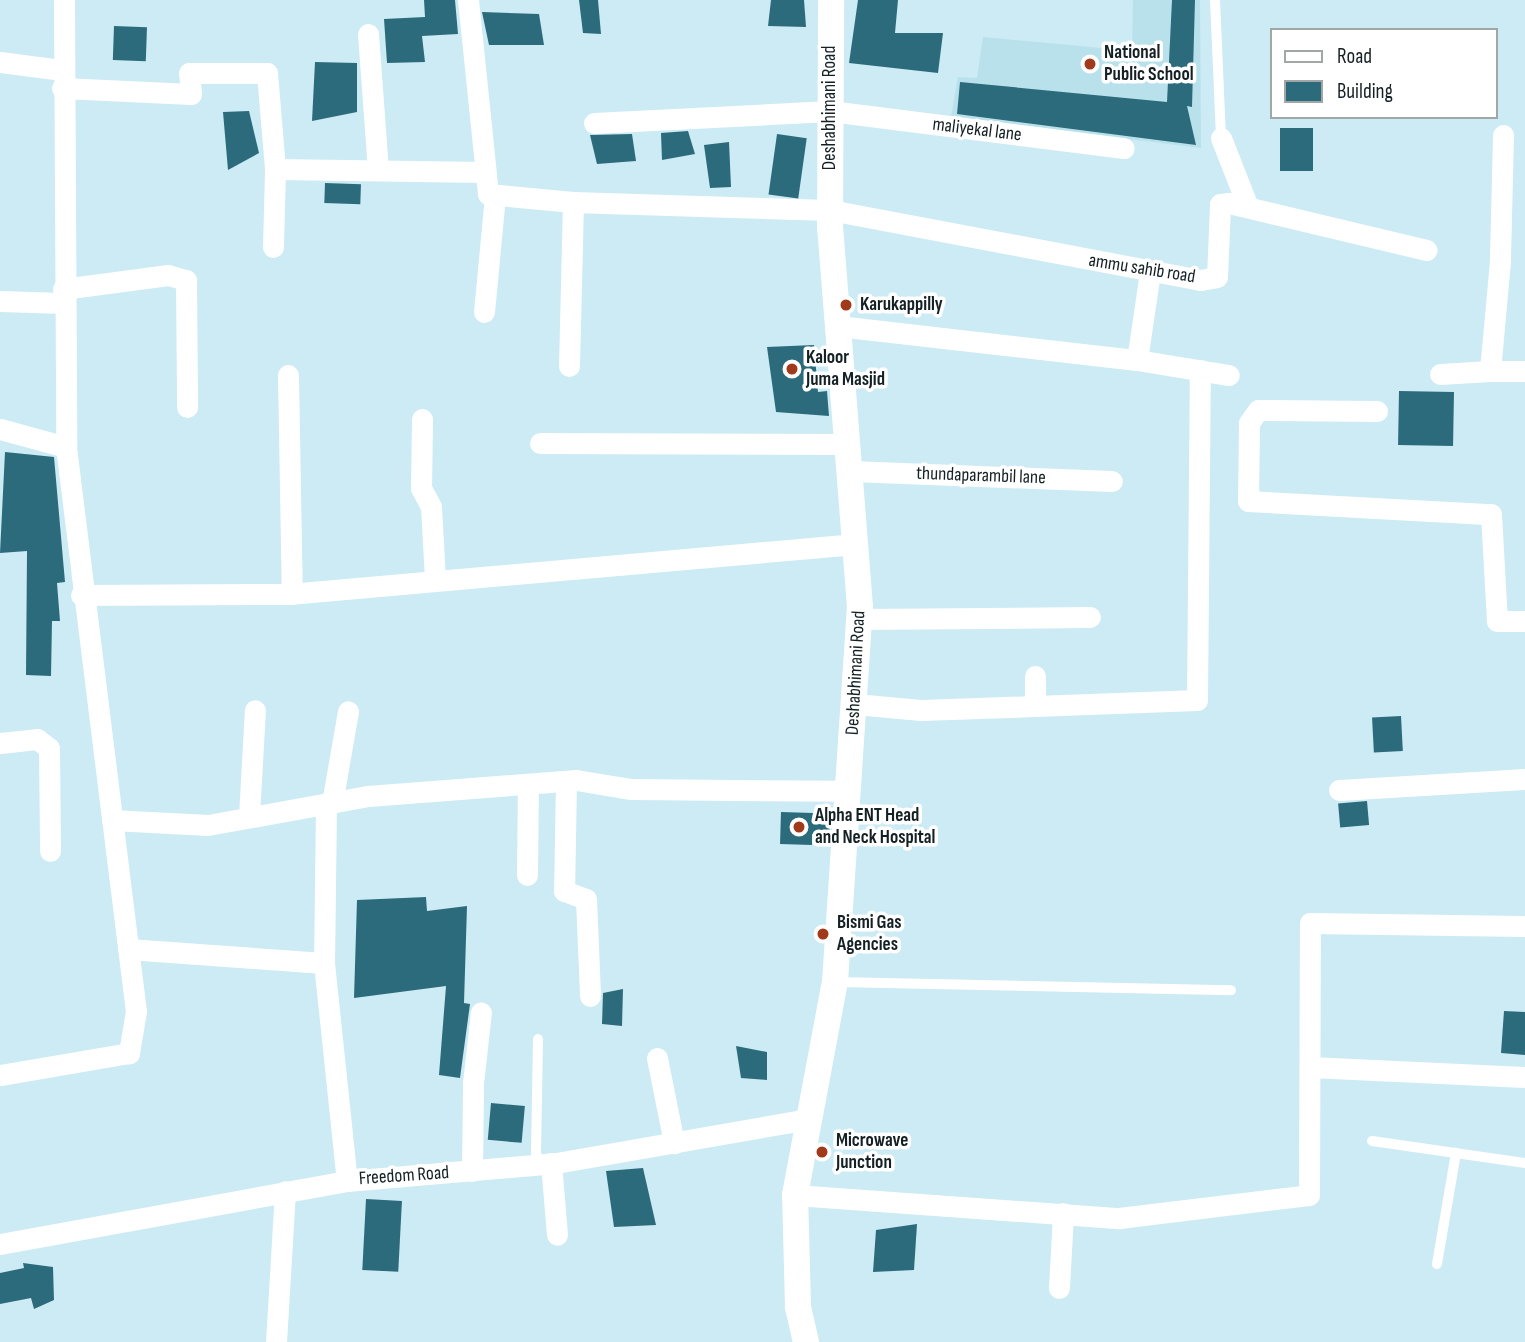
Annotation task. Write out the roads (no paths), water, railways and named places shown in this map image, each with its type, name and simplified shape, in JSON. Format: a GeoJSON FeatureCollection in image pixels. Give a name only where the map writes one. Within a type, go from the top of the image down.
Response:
{"type":"FeatureCollection","features":[{"type":"Feature","properties":{"kind":"street"},"geometry":{"type":"LineString","coordinates":[[0,1075],[129,1053],[136,1011],[81,594],[66,447],[62,79],[64,0]]}},
{"type":"Feature","properties":{"kind":"street"},"geometry":{"type":"LineString","coordinates":[[468,0],[488,194],[495,195],[484,312]]}},
{"type":"Feature","properties":{"kind":"street","name":"Deshabhimani Road"},"geometry":{"type":"LineString","coordinates":[[806,1342],[798,1307],[795,1195],[835,982],[845,791],[855,704],[860,620],[830,210],[831,0]]}},
{"type":"Feature","properties":{"kind":"street"},"geometry":{"type":"LineString","coordinates":[[368,34],[379,170]]}},
{"type":"Feature","properties":{"kind":"street"},"geometry":{"type":"LineString","coordinates":[[0,62],[62,79],[191,94],[189,73],[267,73],[275,169],[273,247]]}},
{"type":"Feature","properties":{"kind":"street","name":"maliyekal lane"},"geometry":{"type":"LineString","coordinates":[[594,123],[831,111],[1124,148]]}},
{"type":"Feature","properties":{"kind":"street"},"geometry":{"type":"LineString","coordinates":[[1490,371],[1500,261],[1503,135]]}},
{"type":"Feature","properties":{"kind":"street"},"geometry":{"type":"LineString","coordinates":[[1221,138],[1248,207]]}},
{"type":"Feature","properties":{"kind":"street"},"geometry":{"type":"LineString","coordinates":[[275,169],[485,172]]}},
{"type":"Feature","properties":{"kind":"street","name":"ammu sahib road"},"geometry":{"type":"LineString","coordinates":[[495,195],[573,202],[830,210],[1200,280],[1217,277],[1220,204],[1248,207],[1426,250]]}},
{"type":"Feature","properties":{"kind":"street"},"geometry":{"type":"LineString","coordinates":[[569,366],[573,202]]}},
{"type":"Feature","properties":{"kind":"street"},"geometry":{"type":"LineString","coordinates":[[1137,360],[1150,272]]}},
{"type":"Feature","properties":{"kind":"street"},"geometry":{"type":"LineString","coordinates":[[0,301],[63,296],[168,275],[186,280],[187,407]]}},
{"type":"Feature","properties":{"kind":"street"},"geometry":{"type":"LineString","coordinates":[[838,326],[1137,360],[1229,375]]}},
{"type":"Feature","properties":{"kind":"street"},"geometry":{"type":"LineString","coordinates":[[855,704],[921,710],[1197,700],[1200,370]]}},
{"type":"Feature","properties":{"kind":"street"},"geometry":{"type":"LineString","coordinates":[[1440,374],[1525,371]]}},
{"type":"Feature","properties":{"kind":"street"},"geometry":{"type":"LineString","coordinates":[[288,375],[292,594]]}},
{"type":"Feature","properties":{"kind":"street"},"geometry":{"type":"LineString","coordinates":[[1377,411],[1258,410],[1249,423],[1248,501],[1491,514],[1497,621],[1525,621]]}},
{"type":"Feature","properties":{"kind":"street"},"geometry":{"type":"LineString","coordinates":[[422,419],[421,488],[431,507],[435,579]]}},
{"type":"Feature","properties":{"kind":"street"},"geometry":{"type":"LineString","coordinates":[[0,429],[66,447]]}},
{"type":"Feature","properties":{"kind":"street"},"geometry":{"type":"LineString","coordinates":[[540,443],[848,444]]}},
{"type":"Feature","properties":{"kind":"street","name":"thundaparambil lane"},"geometry":{"type":"LineString","coordinates":[[850,471],[1112,481]]}},
{"type":"Feature","properties":{"kind":"street"},"geometry":{"type":"LineString","coordinates":[[81,594],[292,594],[435,579],[856,544]]}},
{"type":"Feature","properties":{"kind":"street"},"geometry":{"type":"LineString","coordinates":[[860,620],[1090,617]]}},
{"type":"Feature","properties":{"kind":"street"},"geometry":{"type":"LineString","coordinates":[[1035,676],[1035,706]]}},
{"type":"Feature","properties":{"kind":"street"},"geometry":{"type":"LineString","coordinates":[[249,816],[255,710]]}},
{"type":"Feature","properties":{"kind":"street"},"geometry":{"type":"LineString","coordinates":[[347,1181],[324,963],[329,803],[348,711]]}},
{"type":"Feature","properties":{"kind":"street"},"geometry":{"type":"LineString","coordinates":[[0,743],[37,739],[50,748],[50,851]]}},
{"type":"Feature","properties":{"kind":"street"},"geometry":{"type":"LineString","coordinates":[[1339,790],[1525,779]]}},
{"type":"Feature","properties":{"kind":"street"},"geometry":{"type":"LineString","coordinates":[[112,820],[208,825],[329,803],[566,781],[631,789],[845,791]]}},
{"type":"Feature","properties":{"kind":"street"},"geometry":{"type":"LineString","coordinates":[[566,781],[564,891],[586,900],[590,996]]}},
{"type":"Feature","properties":{"kind":"street"},"geometry":{"type":"LineString","coordinates":[[527,875],[528,784]]}},
{"type":"Feature","properties":{"kind":"street"},"geometry":{"type":"LineString","coordinates":[[795,1195],[1118,1217],[1309,1195],[1310,923],[1525,926]]}},
{"type":"Feature","properties":{"kind":"street"},"geometry":{"type":"LineString","coordinates":[[128,949],[324,963]]}},
{"type":"Feature","properties":{"kind":"street"},"geometry":{"type":"LineString","coordinates":[[472,1171],[473,1083],[481,1012]]}},
{"type":"Feature","properties":{"kind":"street"},"geometry":{"type":"LineString","coordinates":[[657,1058],[674,1143]]}},
{"type":"Feature","properties":{"kind":"street"},"geometry":{"type":"LineString","coordinates":[[1310,1067],[1525,1077]]}},
{"type":"Feature","properties":{"kind":"street","name":"Freedom Road"},"geometry":{"type":"LineString","coordinates":[[0,1244],[347,1181],[547,1164],[809,1119]]}},
{"type":"Feature","properties":{"kind":"street"},"geometry":{"type":"LineString","coordinates":[[547,1164],[557,1235]]}},
{"type":"Feature","properties":{"kind":"street"},"geometry":{"type":"LineString","coordinates":[[276,1342],[285,1191]]}},
{"type":"Feature","properties":{"kind":"street"},"geometry":{"type":"LineString","coordinates":[[1059,1288],[1063,1213]]}},
{"type":"Feature","properties":{"kind":"lane"},"geometry":{"type":"LineString","coordinates":[[1215,0],[1221,138]]}},
{"type":"Feature","properties":{"kind":"lane"},"geometry":{"type":"LineString","coordinates":[[835,982],[1231,990]]}},
{"type":"Feature","properties":{"kind":"lane"},"geometry":{"type":"LineString","coordinates":[[538,1039],[536,1154],[547,1164]]}},
{"type":"Feature","properties":{"kind":"lane"},"geometry":{"type":"LineString","coordinates":[[1372,1141],[1525,1163]]}},
{"type":"Feature","properties":{"kind":"lane"},"geometry":{"type":"LineString","coordinates":[[1437,1264],[1456,1153]]}},
{"type":"Feature","properties":{"kind":"place","name":"National Public School"},"geometry":{"type":"Point","coordinates":[1090,64]}},
{"type":"Feature","properties":{"kind":"place","name":"Karukappilly"},"geometry":{"type":"Point","coordinates":[846,305]}},
{"type":"Feature","properties":{"kind":"place","name":"Kaloor Juma Masjid"},"geometry":{"type":"Point","coordinates":[792,369]}},
{"type":"Feature","properties":{"kind":"place","name":"Alpha ENT Head and Neck Hospital"},"geometry":{"type":"Point","coordinates":[799,827]}},
{"type":"Feature","properties":{"kind":"place","name":"Bismi Gas Agencies"},"geometry":{"type":"Point","coordinates":[823,934]}},
{"type":"Feature","properties":{"kind":"place","name":"Microwave Junction"},"geometry":{"type":"Point","coordinates":[822,1152]}}]}
